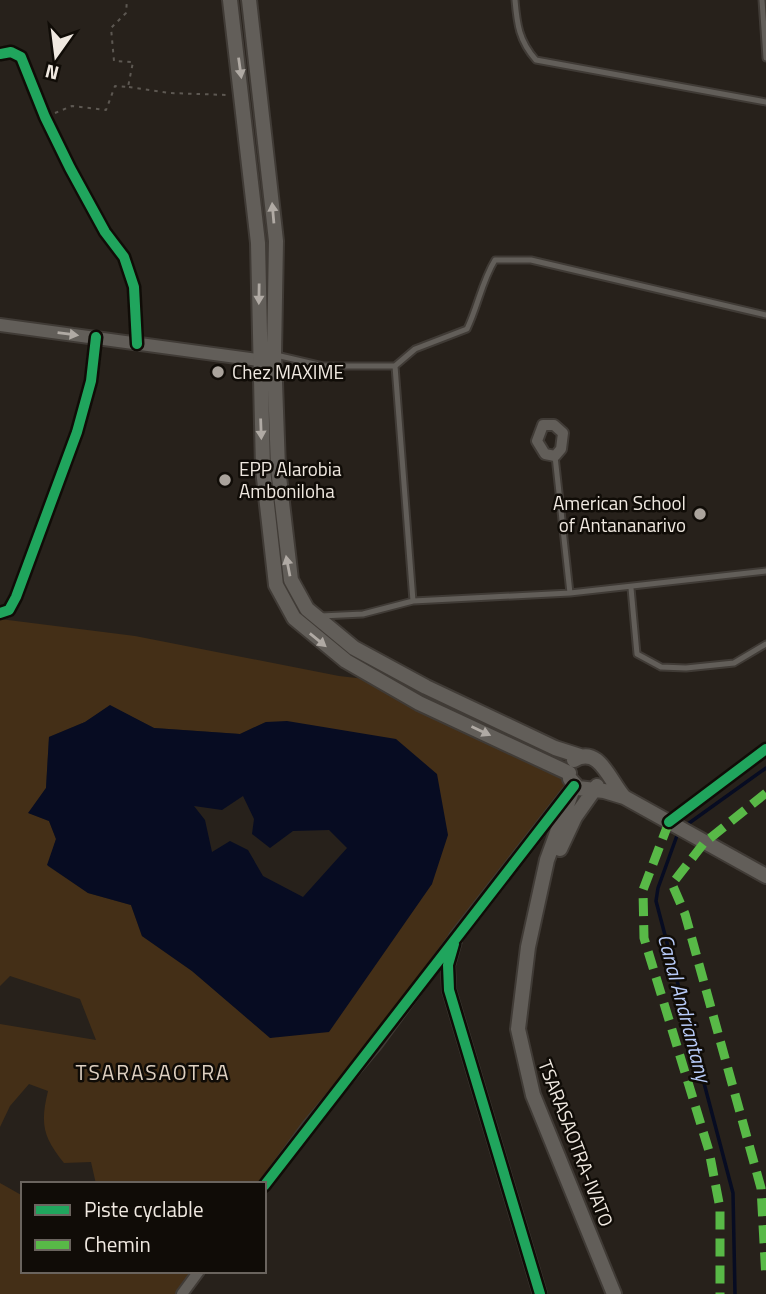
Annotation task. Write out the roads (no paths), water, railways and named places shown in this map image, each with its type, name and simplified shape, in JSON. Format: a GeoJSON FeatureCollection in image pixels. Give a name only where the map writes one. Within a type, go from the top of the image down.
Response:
{"type":"FeatureCollection","features":[{"type":"Feature","properties":{"kind":"main road"},"geometry":{"type":"LineString","coordinates":[[230,0],[243,94],[258,243],[258,360],[263,469],[271,559],[276,585],[294,618],[338,655],[395,689],[572,780],[583,790],[592,789],[624,797],[766,876]]}},
{"type":"Feature","properties":{"kind":"main road"},"geometry":{"type":"LineString","coordinates":[[249,0],[276,241],[274,358],[278,468],[286,557],[291,580],[307,609],[354,648],[426,687],[555,748],[596,758],[624,797]]}},
{"type":"Feature","properties":{"kind":"main road"},"geometry":{"type":"LineString","coordinates":[[545,879],[551,848],[572,780],[571,763],[580,756]]}},
{"type":"Feature","properties":{"kind":"main road"},"geometry":{"type":"LineString","coordinates":[[545,879],[592,789],[601,782],[604,772]]}},
{"type":"Feature","properties":{"kind":"main road","name":"TSARASAOTRA-IVATO"},"geometry":{"type":"LineString","coordinates":[[545,879],[528,947],[518,1029],[533,1096],[614,1294]]}},
{"type":"Feature","properties":{"kind":"street"},"geometry":{"type":"LineString","coordinates":[[0,54],[12,52],[21,57],[45,117],[104,232],[124,257],[134,287],[136,344]]}},
{"type":"Feature","properties":{"kind":"street"},"geometry":{"type":"LineString","coordinates":[[0,325],[258,360]]}},
{"type":"Feature","properties":{"kind":"street"},"geometry":{"type":"LineString","coordinates":[[0,613],[9,610],[16,597],[57,491],[91,381],[96,337]]}},
{"type":"Feature","properties":{"kind":"street"},"geometry":{"type":"LineString","coordinates":[[669,822],[766,749]]}},
{"type":"Feature","properties":{"kind":"street"},"geometry":{"type":"LineString","coordinates":[[266,1183],[307,1127],[376,1045],[572,780]]}},
{"type":"Feature","properties":{"kind":"street"},"geometry":{"type":"LineString","coordinates":[[533,836],[551,848]]}},
{"type":"Feature","properties":{"kind":"street"},"geometry":{"type":"LineString","coordinates":[[456,937],[449,965],[449,990],[540,1294]]}},
{"type":"Feature","properties":{"kind":"street"},"geometry":{"type":"LineString","coordinates":[[182,1294],[198,1273]]}},
{"type":"Feature","properties":{"kind":"lane"},"geometry":{"type":"LineString","coordinates":[[515,0],[517,25],[524,46],[536,60],[766,102]]}},
{"type":"Feature","properties":{"kind":"lane"},"geometry":{"type":"LineString","coordinates":[[762,0],[766,58]]}},
{"type":"Feature","properties":{"kind":"lane"},"geometry":{"type":"LineString","coordinates":[[274,358],[323,366],[395,366],[415,349],[467,329],[480,301],[484,278],[495,260],[531,260],[766,316]]}},
{"type":"Feature","properties":{"kind":"lane"},"geometry":{"type":"LineString","coordinates":[[395,366],[413,601]]}},
{"type":"Feature","properties":{"kind":"lane"},"geometry":{"type":"LineString","coordinates":[[555,456],[570,593]]}},
{"type":"Feature","properties":{"kind":"lane"},"geometry":{"type":"LineString","coordinates":[[315,616],[363,614],[413,601],[570,593],[766,571]]}},
{"type":"Feature","properties":{"kind":"lane"},"geometry":{"type":"LineString","coordinates":[[631,587],[637,654],[661,667],[734,663],[766,644]]}},
{"type":"Feature","properties":{"kind":"water"},"geometry":{"type":"Polygon","coordinates":[[[110,705],[154,728],[240,734],[266,722],[287,721],[396,739],[437,774],[448,835],[432,884],[329,1032],[270,1038],[192,971],[142,936],[131,905],[88,893],[47,865],[56,839],[49,821],[28,813],[46,788],[49,737],[85,722],[110,705]],[[243,796],[222,810],[194,806],[205,820],[212,852],[230,841],[248,850],[263,876],[303,897],[347,848],[329,830],[293,831],[270,848],[252,834],[254,819],[243,796]]]}},
{"type":"Feature","properties":{"kind":"waterway","name":"Canal Andriantany"},"geometry":{"type":"LineString","coordinates":[[685,826],[766,768]]}},
{"type":"Feature","properties":{"kind":"waterway","name":"Canal Andriantany"},"geometry":{"type":"LineString","coordinates":[[679,830],[658,888],[656,901],[733,1193],[735,1294]]}},
{"type":"Feature","properties":{"kind":"place","name":"Chez MAXIME"},"geometry":{"type":"Point","coordinates":[218,372]}},
{"type":"Feature","properties":{"kind":"place","name":"EPP Alarobia Amboniloha"},"geometry":{"type":"Point","coordinates":[225,480]}},
{"type":"Feature","properties":{"kind":"place","name":"American School of Antananarivo"},"geometry":{"type":"Point","coordinates":[700,514]}},
{"type":"Feature","properties":{"kind":"district","name":"TSARASAOTRA"},"geometry":{"type":"Point","coordinates":[153,1073]}}]}
